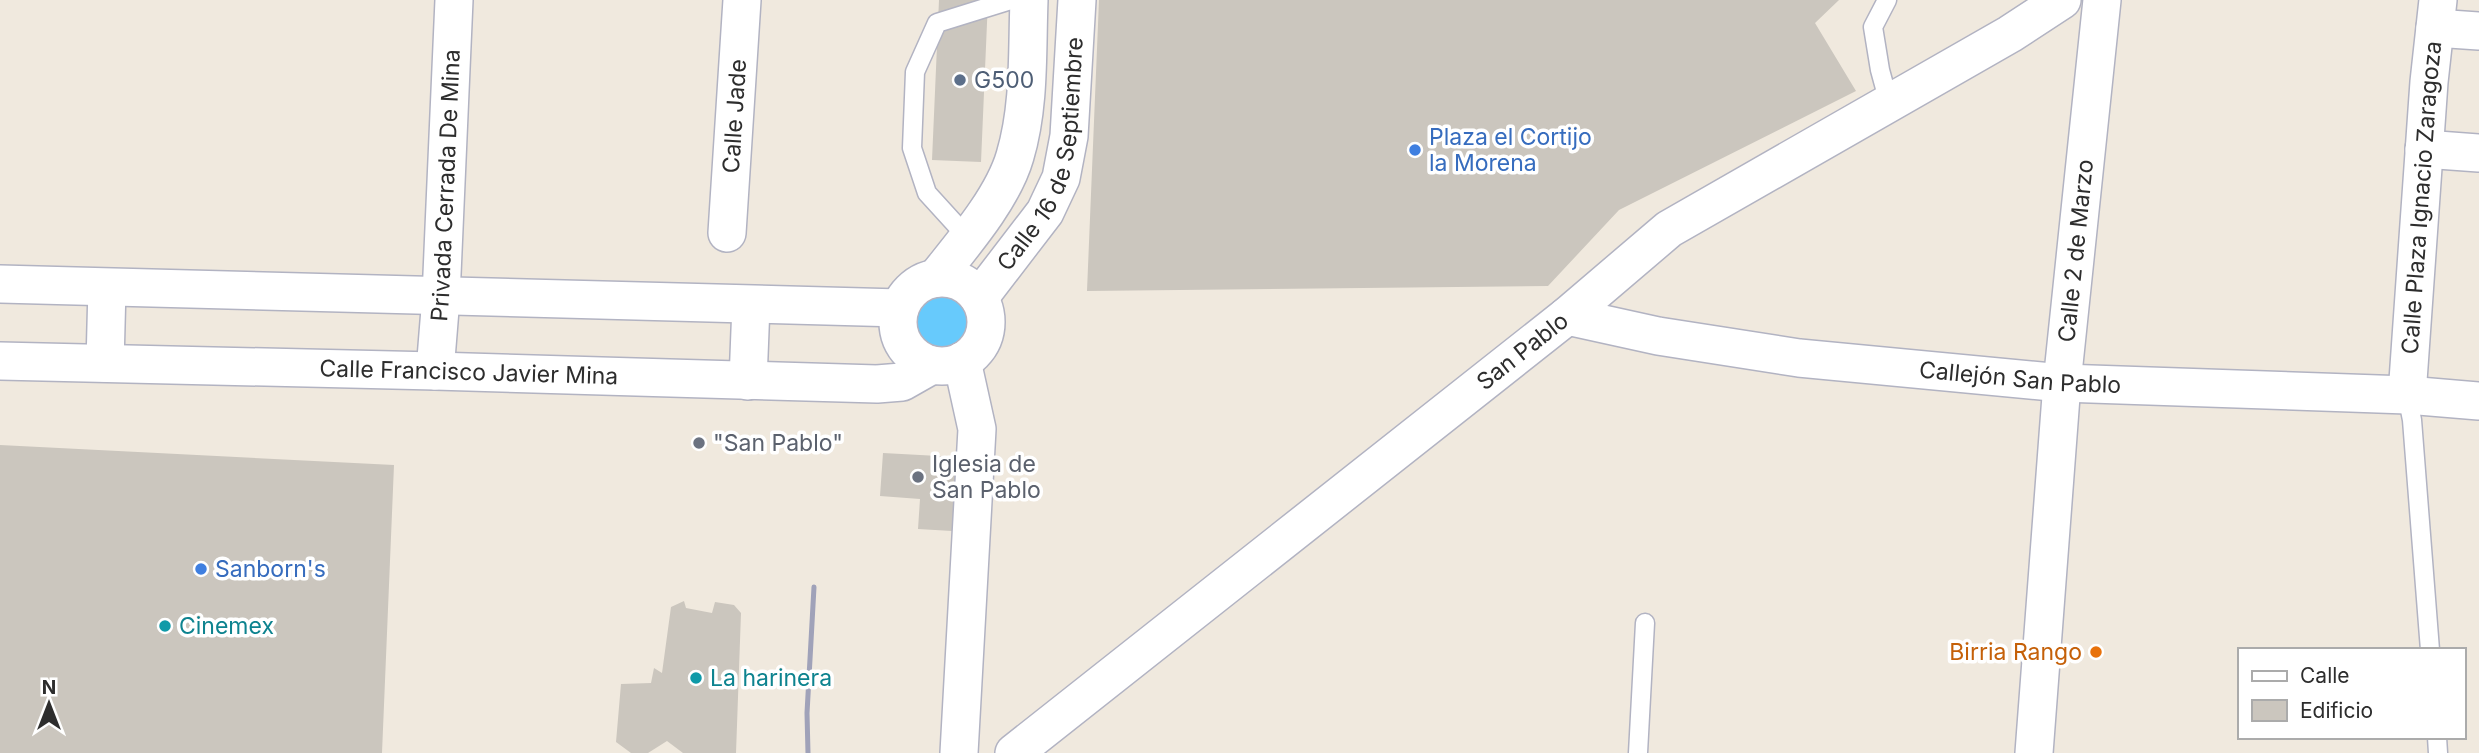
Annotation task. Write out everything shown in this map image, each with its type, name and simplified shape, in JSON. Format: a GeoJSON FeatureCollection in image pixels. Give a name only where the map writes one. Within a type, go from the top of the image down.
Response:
{"type":"FeatureCollection","features":[{"type":"Feature","properties":{"kind":"street","name":"Privada Cerrada De Mina"},"geometry":{"type":"LineString","coordinates":[[435,370],[441,297],[454,0]]}},
{"type":"Feature","properties":{"kind":"street","name":"Calle Jade"},"geometry":{"type":"LineString","coordinates":[[727,233],[742,0]]}},
{"type":"Feature","properties":{"kind":"street","name":"Calle 16 de Septiembre"},"geometry":{"type":"LineString","coordinates":[[936,278],[968,238],[994,199],[1014,159],[1023,122],[1029,0]]}},
{"type":"Feature","properties":{"kind":"street","name":"Calle 16 de Septiembre"},"geometry":{"type":"LineString","coordinates":[[979,298],[1045,212],[1061,178],[1069,136],[1077,0]]}},
{"type":"Feature","properties":{"kind":"street","name":"San Pablo"},"geometry":{"type":"LineString","coordinates":[[1014,753],[1567,316],[1669,229],[2010,34],[2062,0]]}},
{"type":"Feature","properties":{"kind":"street","name":"Calle 2 de Marzo"},"geometry":{"type":"LineString","coordinates":[[2034,753],[2062,383],[2102,0]]}},
{"type":"Feature","properties":{"kind":"street"},"geometry":{"type":"LineString","coordinates":[[2436,14],[2479,31]]}},
{"type":"Feature","properties":{"kind":"street","name":"Calle Plaza Ignacio Zaragoza"},"geometry":{"type":"LineString","coordinates":[[2407,395],[2436,14]]}},
{"type":"Feature","properties":{"kind":"street"},"geometry":{"type":"LineString","coordinates":[[2424,149],[2479,153]]}},
{"type":"Feature","properties":{"kind":"street"},"geometry":{"type":"LineString","coordinates":[[936,278],[953,279],[968,286],[979,298],[986,316],[985,334],[976,350],[947,363],[918,359],[908,350],[900,336],[900,308],[908,293],[920,284],[936,278]]}},
{"type":"Feature","properties":{"kind":"street"},"geometry":{"type":"LineString","coordinates":[[0,284],[900,308]]}},
{"type":"Feature","properties":{"kind":"street"},"geometry":{"type":"LineString","coordinates":[[105,363],[107,288]]}},
{"type":"Feature","properties":{"kind":"street"},"geometry":{"type":"LineString","coordinates":[[748,381],[751,305]]}},
{"type":"Feature","properties":{"kind":"street","name":"Callejón San Pablo"},"geometry":{"type":"LineString","coordinates":[[1567,316],[1658,336],[1799,358],[2062,383],[2407,395],[2479,401]]}},
{"type":"Feature","properties":{"kind":"street","name":"Calle Francisco Javier Mina"},"geometry":{"type":"LineString","coordinates":[[0,361],[435,370],[877,384],[902,382],[947,363]]}},
{"type":"Feature","properties":{"kind":"street"},"geometry":{"type":"LineString","coordinates":[[947,363],[977,429],[958,753]]}},
{"type":"Feature","properties":{"kind":"lane"},"geometry":{"type":"LineString","coordinates":[[968,238],[927,193],[912,148],[915,72],[937,23],[1011,0]]}},
{"type":"Feature","properties":{"kind":"lane"},"geometry":{"type":"LineString","coordinates":[[1887,0],[1873,27],[1889,103]]}},
{"type":"Feature","properties":{"kind":"lane"},"geometry":{"type":"LineString","coordinates":[[2407,395],[2412,420],[2430,648]]}},
{"type":"Feature","properties":{"kind":"lane"},"geometry":{"type":"LineString","coordinates":[[1638,753],[1645,623]]}},
{"type":"Feature","properties":{"kind":"water"},"geometry":{"type":"Polygon","coordinates":[[[953,280],[967,288],[983,306],[986,317],[981,339],[962,361],[918,358],[909,352],[900,332],[901,309],[905,299],[920,284],[953,280]]]}},
{"type":"Feature","properties":{"kind":"building","name":"G500"},"geometry":{"type":"Polygon","coordinates":[[[939,0],[988,0],[981,162],[932,160],[939,0]]]}},
{"type":"Feature","properties":{"kind":"building","name":"Plaza el Cortijo la Morena"},"geometry":{"type":"Polygon","coordinates":[[[1099,0],[1839,0],[1815,23],[1856,91],[1619,210],[1548,286],[1087,291],[1099,0]]]}},
{"type":"Feature","properties":{"kind":"building"},"geometry":{"type":"Polygon","coordinates":[[[0,445],[394,465],[382,753],[0,753],[0,445]]]}},
{"type":"Feature","properties":{"kind":"building","name":"Iglesia de San Pablo"},"geometry":{"type":"Polygon","coordinates":[[[883,453],[957,457],[952,531],[918,529],[920,499],[880,496],[883,453]]]}},
{"type":"Feature","properties":{"kind":"building","name":"La harinera"},"geometry":{"type":"Polygon","coordinates":[[[684,601],[686,608],[712,613],[715,602],[734,605],[741,613],[736,753],[683,753],[667,741],[648,753],[631,753],[616,742],[621,684],[651,683],[654,668],[662,673],[671,607],[684,601]]]}},
{"type":"Feature","properties":{"kind":"railway"},"geometry":{"type":"LineString","coordinates":[[808,753],[807,713],[814,587]]}},
{"type":"Feature","properties":{"kind":"place","name":"G500"},"geometry":{"type":"Point","coordinates":[960,80]}},
{"type":"Feature","properties":{"kind":"place","name":"Plaza el Cortijo la Morena"},"geometry":{"type":"Point","coordinates":[1415,150]}},
{"type":"Feature","properties":{"kind":"place","name":"\"San Pablo\""},"geometry":{"type":"Point","coordinates":[699,443]}},
{"type":"Feature","properties":{"kind":"place","name":"Iglesia de San Pablo"},"geometry":{"type":"Point","coordinates":[918,477]}},
{"type":"Feature","properties":{"kind":"place","name":"Sanborn's"},"geometry":{"type":"Point","coordinates":[201,569]}},
{"type":"Feature","properties":{"kind":"place","name":"Cinemex"},"geometry":{"type":"Point","coordinates":[165,626]}},
{"type":"Feature","properties":{"kind":"place","name":"Birria Rango"},"geometry":{"type":"Point","coordinates":[2096,652]}},
{"type":"Feature","properties":{"kind":"place","name":"La harinera"},"geometry":{"type":"Point","coordinates":[696,678]}}]}
